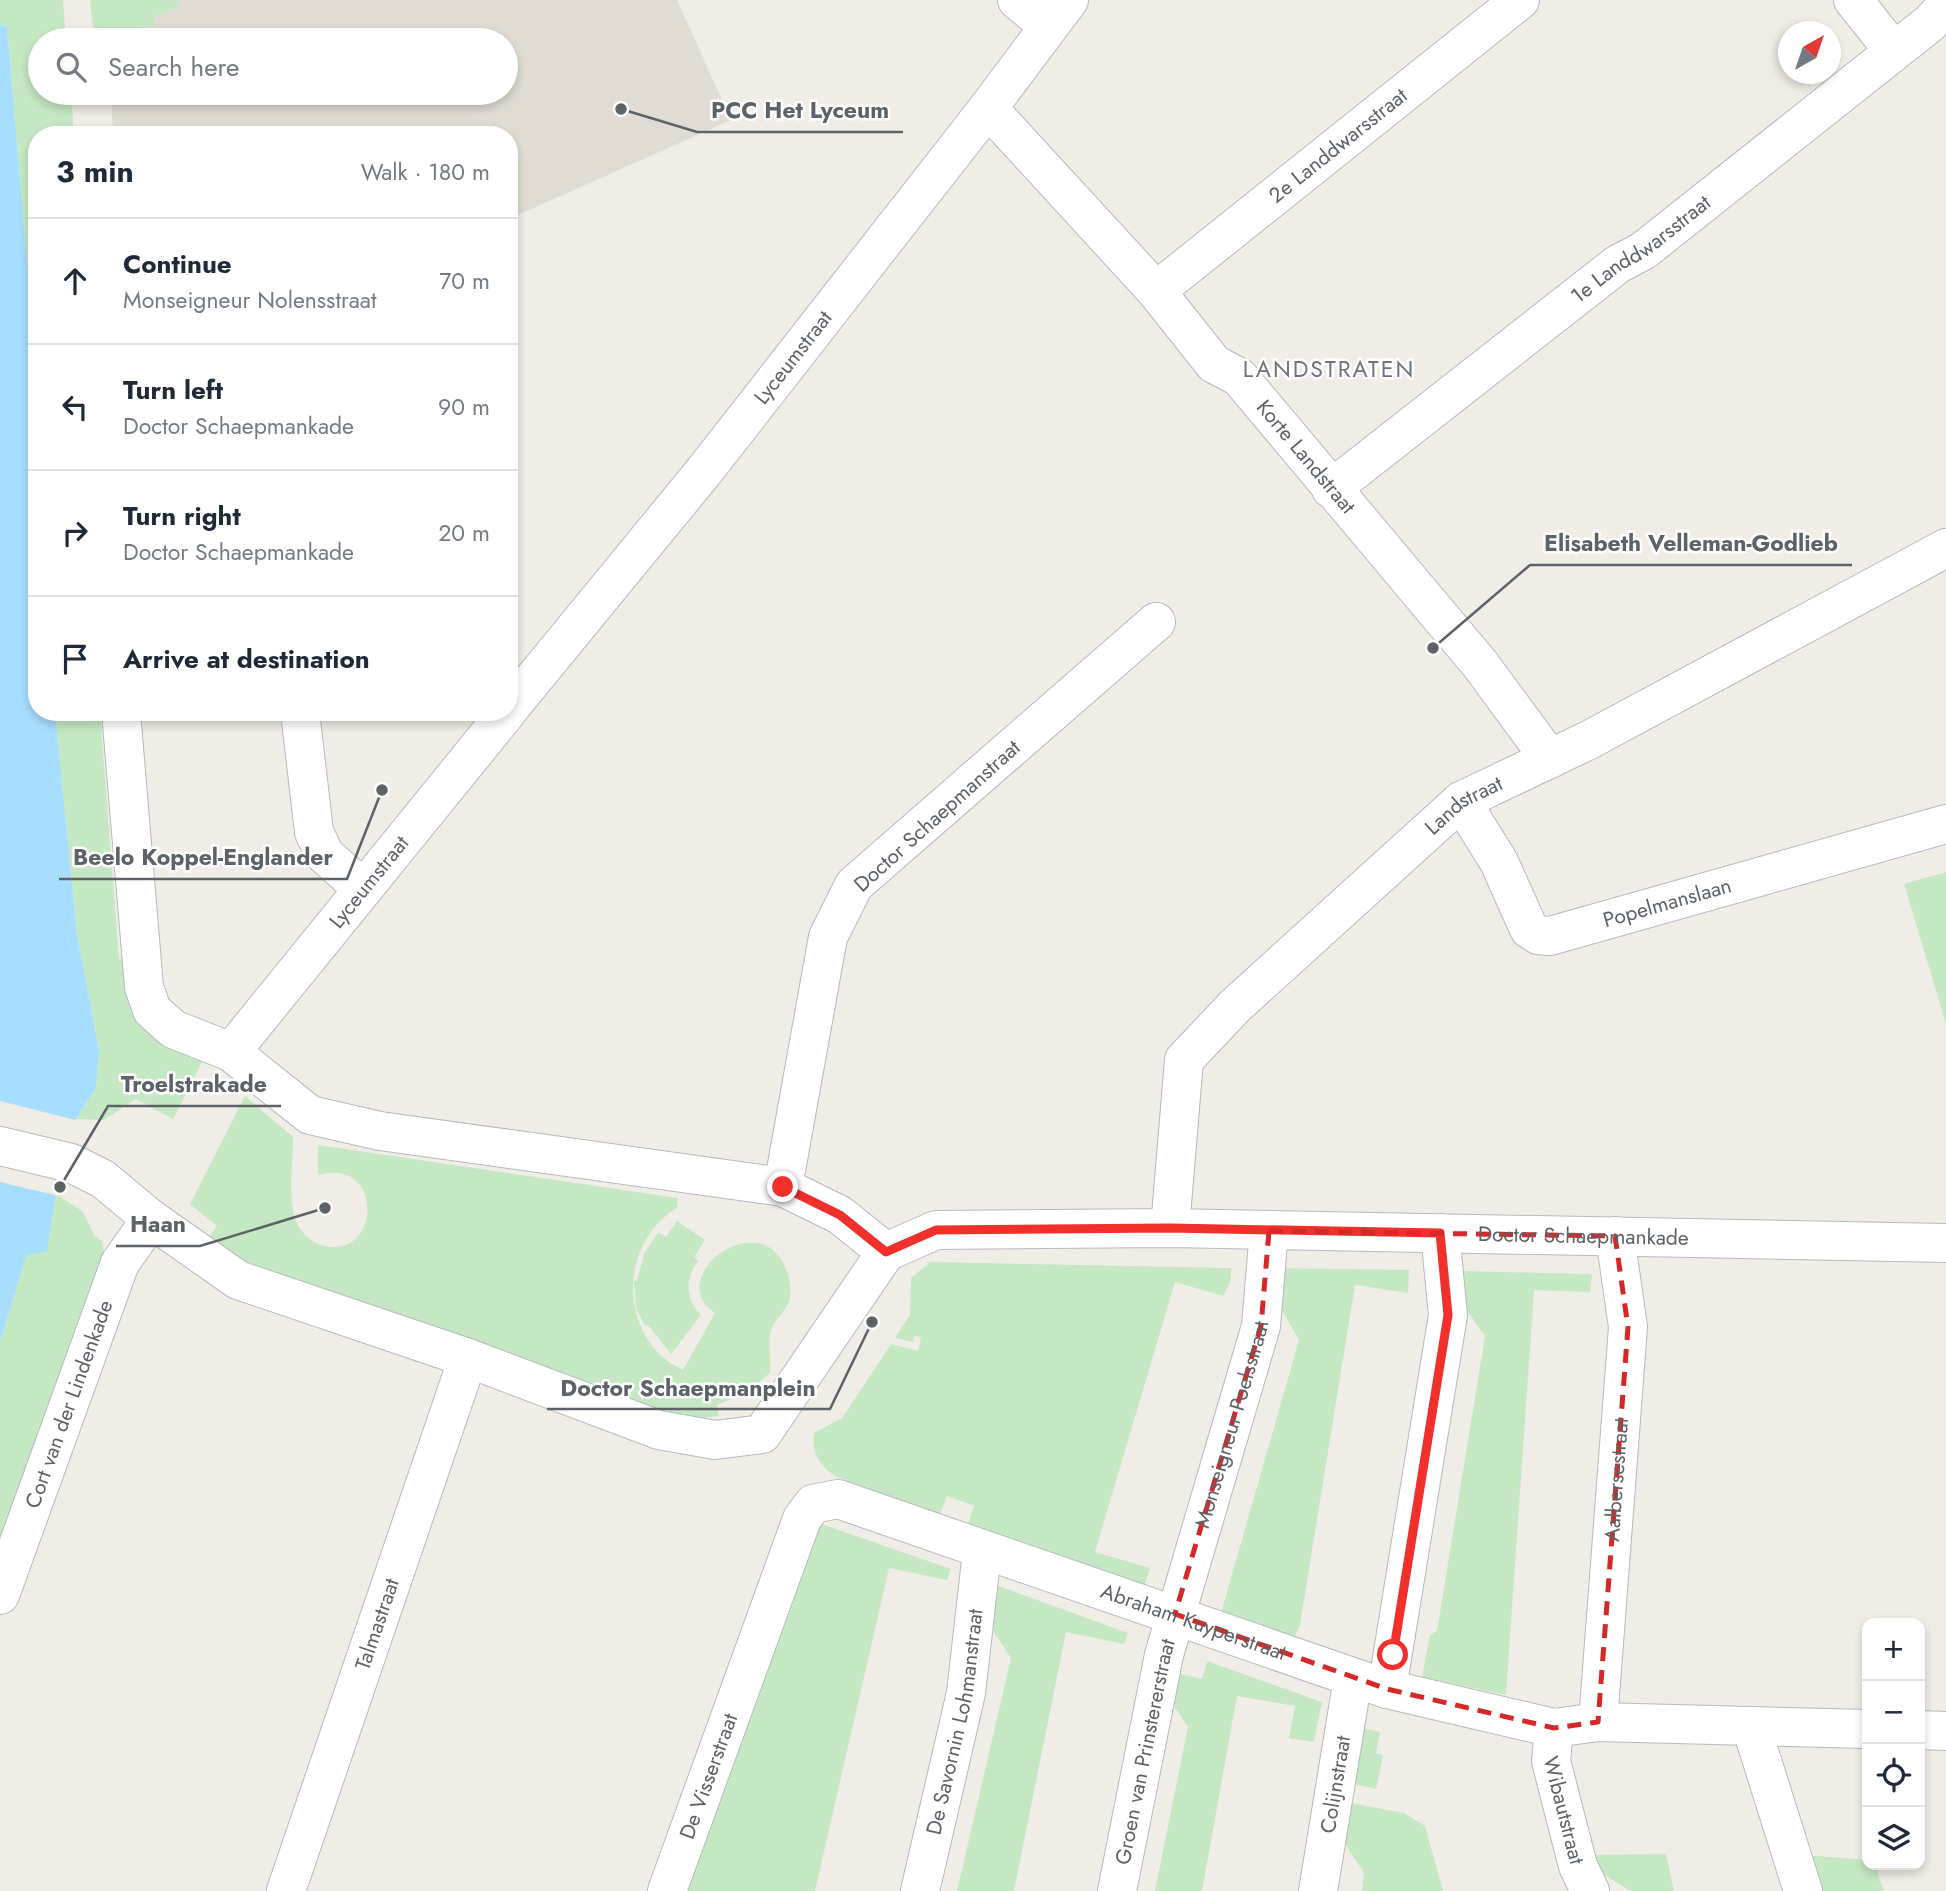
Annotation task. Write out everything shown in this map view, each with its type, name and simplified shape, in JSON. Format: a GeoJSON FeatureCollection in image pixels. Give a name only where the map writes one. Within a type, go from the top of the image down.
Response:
{"type":"FeatureCollection","features":[{"type":"Feature","properties":{"kind":"street"},"geometry":{"type":"LineString","coordinates":[[1017,0],[1058,12]]}},
{"type":"Feature","properties":{"kind":"street","name":"2e Landdwarsstraat"},"geometry":{"type":"LineString","coordinates":[[1156,291],[1520,0]]}},
{"type":"Feature","properties":{"kind":"street"},"geometry":{"type":"LineString","coordinates":[[1853,0],[1893,50]]}},
{"type":"Feature","properties":{"kind":"street","name":"1e Landdwarsstraat"},"geometry":{"type":"LineString","coordinates":[[1331,489],[1576,296],[1618,264],[1643,251],[1930,23],[1946,6]]}},
{"type":"Feature","properties":{"kind":"street","name":"Lyceumstraat"},"geometry":{"type":"LineString","coordinates":[[518,699],[705,470],[988,108],[1058,12]]}},
{"type":"Feature","properties":{"kind":"street","name":"Korte Landstraat"},"geometry":{"type":"LineString","coordinates":[[988,108],[1156,291],[1214,364],[1239,377],[1480,664],[1550,759]]}},
{"type":"Feature","properties":{"kind":"street","name":"Landstraat"},"geometry":{"type":"LineString","coordinates":[[1170,1228],[1185,1060],[1236,1006],[1461,801],[1550,759],[1946,548]]}},
{"type":"Feature","properties":{"kind":"street","name":"Doctor Schaepmanstraat"},"geometry":{"type":"LineString","coordinates":[[783,1187],[828,937],[854,885],[1156,622]]}},
{"type":"Feature","properties":{"kind":"street"},"geometry":{"type":"LineString","coordinates":[[0,1146],[71,1163],[103,1179],[151,1219],[238,1280],[468,1358],[659,1430],[715,1440],[762,1434],[886,1252],[840,1215],[783,1187],[380,1130],[310,1115],[262,1073],[230,1052],[173,1029],[152,1010],[144,987],[122,721]]}},
{"type":"Feature","properties":{"kind":"street"},"geometry":{"type":"LineString","coordinates":[[301,721],[314,832],[325,855],[363,889]]}},
{"type":"Feature","properties":{"kind":"street","name":"Lyceumstraat"},"geometry":{"type":"LineString","coordinates":[[230,1052],[500,721]]}},
{"type":"Feature","properties":{"kind":"street","name":"Popelmanslaan"},"geometry":{"type":"LineString","coordinates":[[1461,801],[1499,862],[1529,929],[1538,935],[1550,936],[1946,824]]}},
{"type":"Feature","properties":{"kind":"street","name":"Cort van der Lindenkade"},"geometry":{"type":"LineString","coordinates":[[0,1595],[120,1263],[151,1219]]}},
{"type":"Feature","properties":{"kind":"street","name":"Doctor Schaepmankade"},"geometry":{"type":"LineString","coordinates":[[886,1252],[936,1230],[1170,1228],[1946,1243]]}},
{"type":"Feature","properties":{"kind":"street","name":"Monseigneur Poelsstraat"},"geometry":{"type":"LineString","coordinates":[[1175,1614],[1261,1326],[1269,1231]]}},
{"type":"Feature","properties":{"kind":"street","name":"Colijnstraat"},"geometry":{"type":"LineString","coordinates":[[1318,1891],[1370,1683],[1448,1315],[1440,1233]]}},
{"type":"Feature","properties":{"kind":"street","name":"Aalbersestraat"},"geometry":{"type":"LineString","coordinates":[[1598,1722],[1628,1327],[1615,1236]]}},
{"type":"Feature","properties":{"kind":"street","name":"Talmastraat"},"geometry":{"type":"LineString","coordinates":[[286,1891],[468,1358]]}},
{"type":"Feature","properties":{"kind":"street","name":"Abraham Kuyperstraat"},"geometry":{"type":"LineString","coordinates":[[749,1662],[802,1519],[813,1504],[838,1499],[982,1552],[1175,1614],[1370,1683],[1553,1728],[1598,1722],[1862,1729]]}},
{"type":"Feature","properties":{"kind":"street","name":"De Savornin Lohmanstraat"},"geometry":{"type":"LineString","coordinates":[[920,1891],[966,1693],[982,1552]]}},
{"type":"Feature","properties":{"kind":"street","name":"Groen van Prinstererstraat"},"geometry":{"type":"LineString","coordinates":[[1117,1891],[1164,1655],[1175,1614]]}},
{"type":"Feature","properties":{"kind":"street","name":"De Visserstraat"},"geometry":{"type":"LineString","coordinates":[[667,1891],[749,1662]]}},
{"type":"Feature","properties":{"kind":"street"},"geometry":{"type":"LineString","coordinates":[[1751,1726],[1803,1891]]}},
{"type":"Feature","properties":{"kind":"street","name":"Wibautstraat"},"geometry":{"type":"LineString","coordinates":[[1553,1728],[1551,1761],[1578,1866],[1590,1891]]}},
{"type":"Feature","properties":{"kind":"street"},"geometry":{"type":"LineString","coordinates":[[1925,1730],[1946,1731]]}},
{"type":"Feature","properties":{"kind":"highlighted area"},"geometry":{"type":"Polygon","coordinates":[[[1269,1231],[1615,1236],[1628,1327],[1598,1722],[1554,1728],[1387,1689],[1175,1614],[1261,1326],[1269,1231]]]}},
{"type":"Feature","properties":{"kind":"shaded area"},"geometry":{"type":"Polygon","coordinates":[[[106,0],[677,0],[731,120],[518,215],[518,126],[113,126],[112,105],[518,105],[518,28],[107,28],[106,0]]]}},
{"type":"Feature","properties":{"kind":"green space"},"geometry":{"type":"Polygon","coordinates":[[[0,0],[63,0],[65,28],[28,28],[28,105],[72,105],[73,126],[28,126],[28,273],[7,27],[0,24],[0,0]]]}},
{"type":"Feature","properties":{"kind":"green space"},"geometry":{"type":"Polygon","coordinates":[[[90,0],[177,0],[180,6],[155,16],[154,25],[139,28],[93,28],[90,0]]]}},
{"type":"Feature","properties":{"kind":"green space"},"geometry":{"type":"Polygon","coordinates":[[[56,721],[101,721],[119,959],[131,961],[204,1058],[173,1119],[136,1099],[104,1120],[76,1119],[96,1088],[99,1050],[77,934],[56,721]]]}},
{"type":"Feature","properties":{"kind":"green space"},"geometry":{"type":"Polygon","coordinates":[[[1946,872],[1946,1024],[1904,884],[1946,872]]]}},
{"type":"Feature","properties":{"kind":"green space"},"geometry":{"type":"Polygon","coordinates":[[[245,1096],[293,1137],[291,1189],[295,1219],[305,1235],[321,1245],[341,1246],[355,1239],[364,1226],[368,1210],[365,1194],[356,1180],[340,1173],[318,1175],[318,1145],[678,1198],[677,1208],[657,1224],[643,1244],[635,1267],[633,1291],[637,1315],[646,1337],[662,1356],[683,1370],[715,1313],[700,1295],[700,1280],[707,1266],[733,1246],[745,1243],[765,1245],[778,1255],[783,1263],[790,1289],[787,1306],[771,1330],[770,1373],[747,1392],[717,1405],[719,1416],[694,1419],[663,1413],[265,1272],[236,1257],[209,1237],[217,1226],[190,1204],[245,1096]]]}},
{"type":"Feature","properties":{"kind":"green space"},"geometry":{"type":"Polygon","coordinates":[[[56,1194],[82,1211],[95,1236],[102,1241],[105,1255],[0,1557],[0,1342],[26,1256],[47,1250],[56,1194]]]}},
{"type":"Feature","properties":{"kind":"green space"},"geometry":{"type":"Polygon","coordinates":[[[677,1221],[705,1240],[694,1257],[698,1261],[689,1282],[692,1302],[701,1315],[671,1354],[648,1325],[645,1326],[636,1308],[634,1281],[637,1281],[644,1254],[658,1232],[666,1237],[677,1221]]]}},
{"type":"Feature","properties":{"kind":"green space"},"geometry":{"type":"Polygon","coordinates":[[[930,1262],[1231,1268],[1231,1280],[1223,1296],[1175,1282],[1095,1552],[1150,1568],[1144,1587],[968,1524],[974,1506],[947,1496],[940,1514],[837,1477],[818,1459],[814,1447],[814,1433],[842,1418],[891,1344],[918,1351],[921,1337],[914,1336],[913,1342],[895,1338],[910,1315],[911,1278],[930,1262]]]}},
{"type":"Feature","properties":{"kind":"green space"},"geometry":{"type":"Polygon","coordinates":[[[1274,1268],[1409,1270],[1408,1293],[1355,1285],[1300,1625],[1294,1638],[1221,1613],[1299,1340],[1273,1295],[1274,1268]]]}},
{"type":"Feature","properties":{"kind":"green space"},"geometry":{"type":"Polygon","coordinates":[[[1458,1271],[1592,1274],[1590,1292],[1534,1290],[1506,1695],[1422,1677],[1430,1635],[1437,1631],[1485,1336],[1453,1291],[1458,1271]]]}},
{"type":"Feature","properties":{"kind":"green space"},"geometry":{"type":"Polygon","coordinates":[[[816,1522],[951,1569],[947,1580],[889,1568],[815,1891],[681,1891],[816,1522]]]}},
{"type":"Feature","properties":{"kind":"green space"},"geometry":{"type":"Polygon","coordinates":[[[993,1584],[1128,1633],[1124,1644],[1066,1632],[1014,1891],[957,1891],[1011,1658],[988,1623],[993,1584]]]}},
{"type":"Feature","properties":{"kind":"green space"},"geometry":{"type":"Polygon","coordinates":[[[1207,1661],[1322,1702],[1314,1742],[1289,1738],[1295,1706],[1237,1696],[1202,1891],[1155,1891],[1188,1727],[1166,1693],[1169,1671],[1202,1679],[1207,1661]]]}},
{"type":"Feature","properties":{"kind":"green space"},"geometry":{"type":"Polygon","coordinates":[[[1357,1727],[1380,1732],[1376,1753],[1383,1755],[1376,1789],[1345,1782],[1357,1727]]]}},
{"type":"Feature","properties":{"kind":"green space"},"geometry":{"type":"Polygon","coordinates":[[[1350,1803],[1404,1813],[1425,1826],[1443,1891],[1362,1891],[1364,1873],[1337,1832],[1350,1803]]]}},
{"type":"Feature","properties":{"kind":"green space"},"geometry":{"type":"Polygon","coordinates":[[[1666,1854],[1674,1891],[1631,1891],[1592,1868],[1589,1855],[1666,1854]]]}},
{"type":"Feature","properties":{"kind":"green space"},"geometry":{"type":"Polygon","coordinates":[[[1805,1855],[1862,1860],[1862,1870],[1877,1870],[1884,1891],[1815,1891],[1805,1855]]]}},
{"type":"Feature","properties":{"kind":"water"},"geometry":{"type":"Polygon","coordinates":[[[0,24],[7,27],[28,273],[28,721],[56,721],[77,934],[99,1050],[96,1088],[76,1119],[56,1194],[47,1251],[26,1256],[0,1342],[0,24]]]}},
{"type":"Feature","properties":{"kind":"pier"},"geometry":{"type":"Polygon","coordinates":[[[0,1101],[79,1121],[59,1196],[0,1182],[0,1101]]]}},
{"type":"Feature","properties":{"kind":"place","name":"PCC Het Lyceum"},"geometry":{"type":"Point","coordinates":[621,109]}},
{"type":"Feature","properties":{"kind":"place","name":"Elisabeth Velleman-Godlieb"},"geometry":{"type":"Point","coordinates":[1433,648]}},
{"type":"Feature","properties":{"kind":"place","name":"Beelo Koppel-Englander"},"geometry":{"type":"Point","coordinates":[382,790]}},
{"type":"Feature","properties":{"kind":"place","name":"Troelstrakade"},"geometry":{"type":"Point","coordinates":[60,1187]}},
{"type":"Feature","properties":{"kind":"place","name":"Haan"},"geometry":{"type":"Point","coordinates":[325,1208]}},
{"type":"Feature","properties":{"kind":"place","name":"Doctor Schaepmanplein"},"geometry":{"type":"Point","coordinates":[872,1322]}},
{"type":"Feature","properties":{"kind":"district","name":"LANDSTRATEN"},"geometry":{"type":"Point","coordinates":[1329,369]}},
{"type":"Feature","properties":{"kind":"route"},"geometry":{"type":"LineString","coordinates":[[783,1187],[840,1215],[886,1252],[936,1230],[1170,1228],[1440,1233],[1448,1315],[1393,1655]]}}]}
